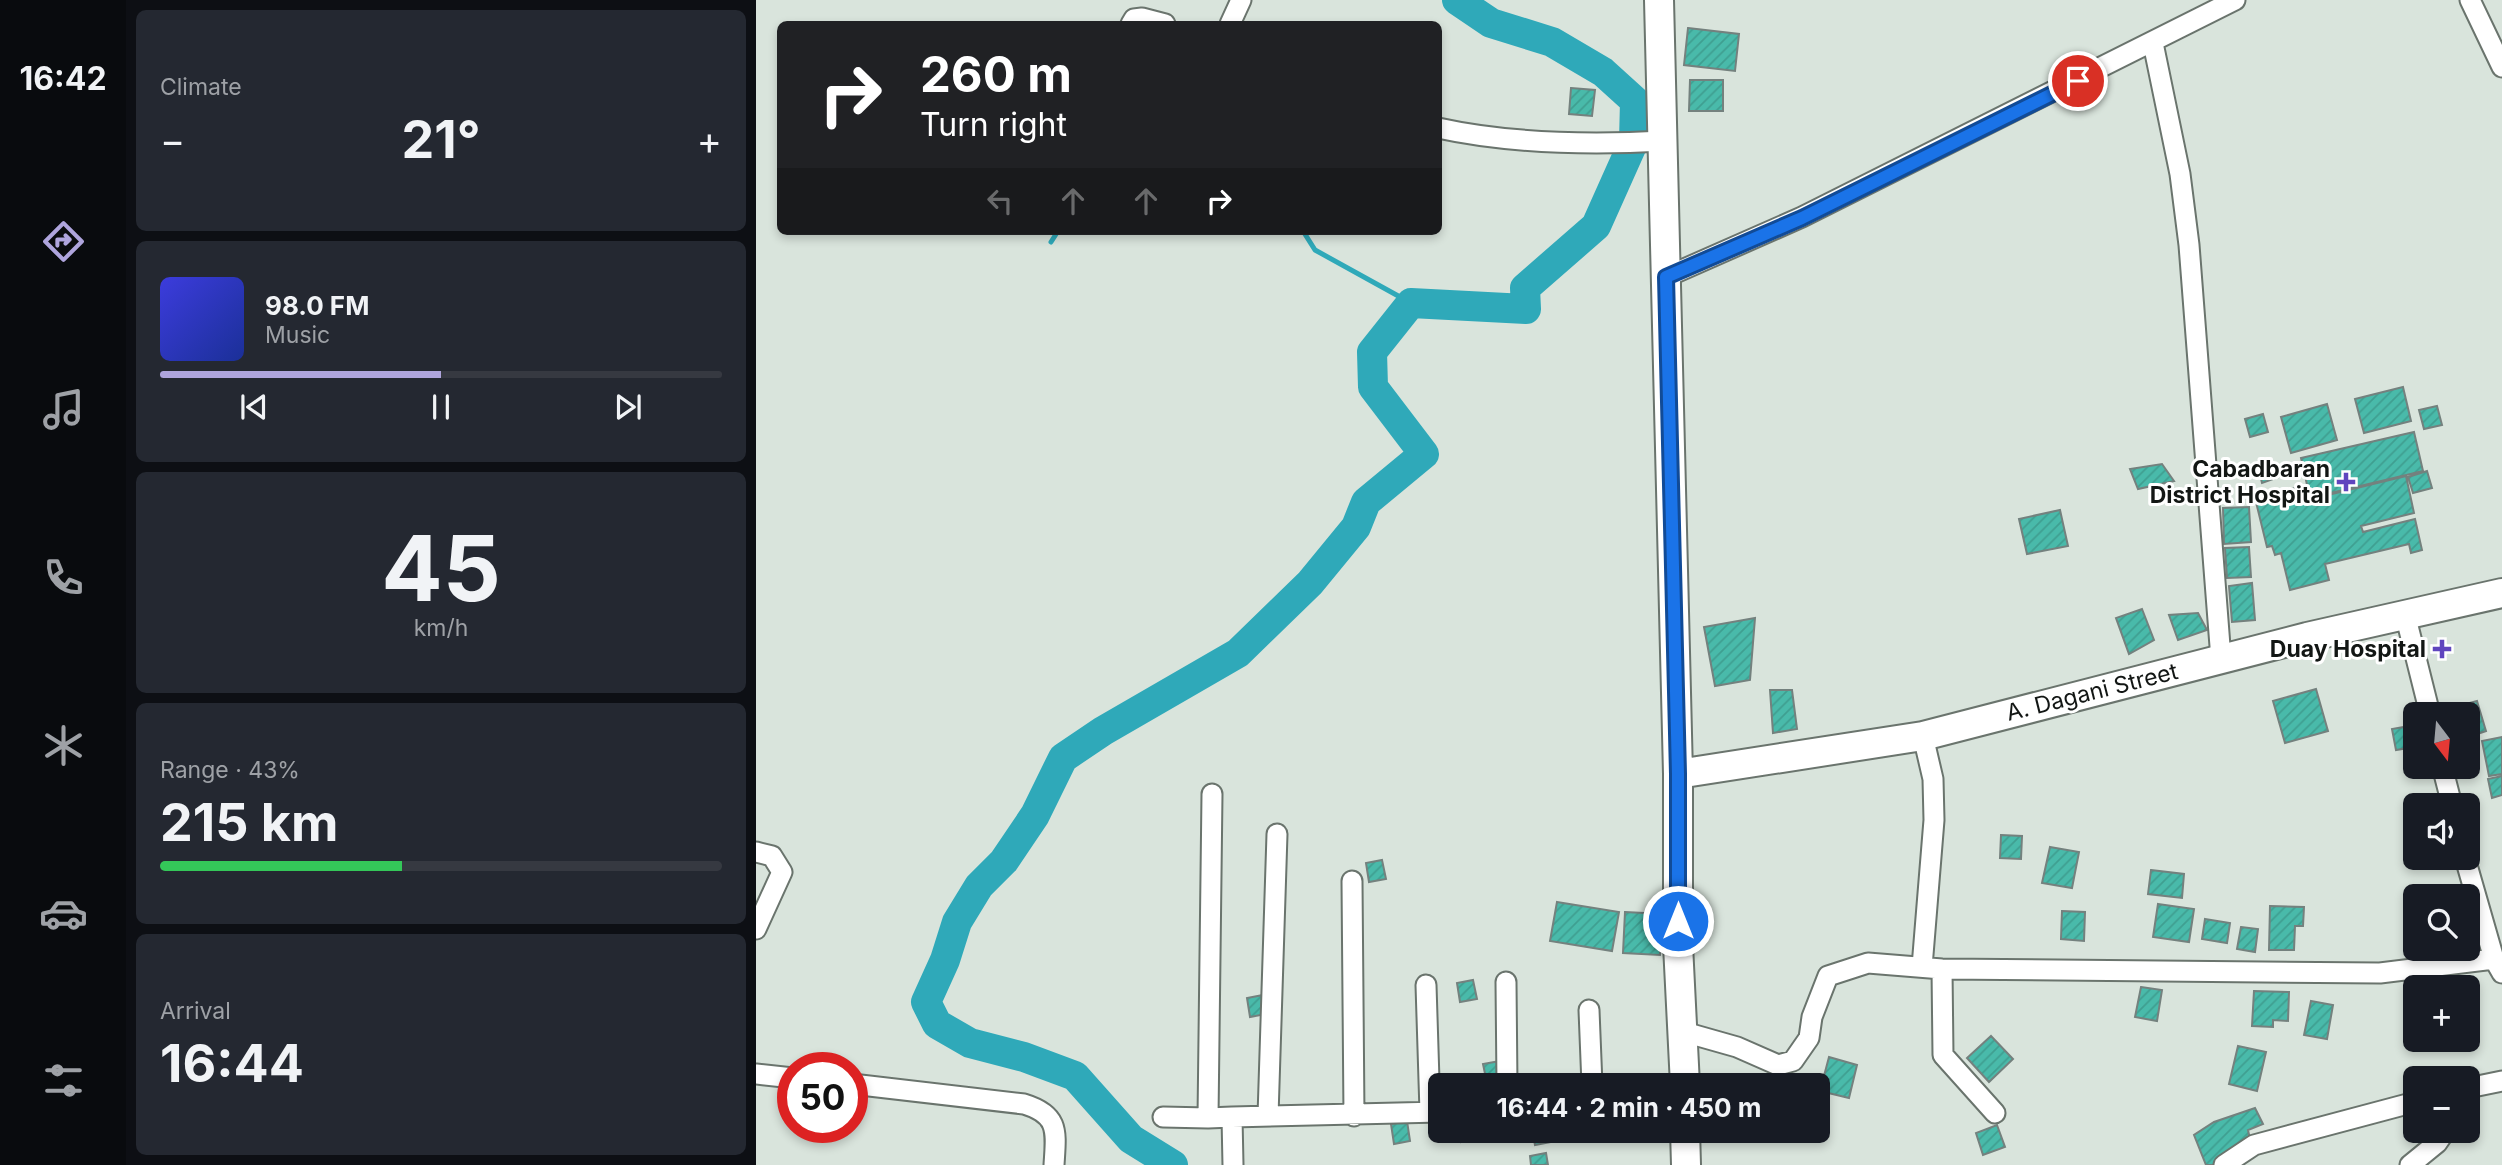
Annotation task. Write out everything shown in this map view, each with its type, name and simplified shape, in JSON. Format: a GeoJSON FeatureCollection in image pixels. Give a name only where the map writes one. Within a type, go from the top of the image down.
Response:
{"type":"FeatureCollection","features":[{"type":"Feature","properties":{"kind":"main road"},"geometry":{"type":"LineString","coordinates":[[1659,0],[1650,141],[1666,277],[1678,774],[1678,946],[1685,1073]]}},
{"type":"Feature","properties":{"kind":"main road","name":"A. Dagani Street"},"geometry":{"type":"LineString","coordinates":[[1678,774],[1923,736],[2221,659],[2502,593]]}},
{"type":"Feature","properties":{"kind":"main road"},"geometry":{"type":"LineString","coordinates":[[1685,1143],[1686,1165]]}},
{"type":"Feature","properties":{"kind":"street"},"geometry":{"type":"LineString","coordinates":[[1231,21],[1241,0]]}},
{"type":"Feature","properties":{"kind":"street"},"geometry":{"type":"LineString","coordinates":[[1666,277],[1802,218],[2235,0]]}},
{"type":"Feature","properties":{"kind":"street"},"geometry":{"type":"LineString","coordinates":[[2470,0],[2502,67]]}},
{"type":"Feature","properties":{"kind":"street"},"geometry":{"type":"LineString","coordinates":[[1132,21],[1142,18],[1154,21]]}},
{"type":"Feature","properties":{"kind":"street"},"geometry":{"type":"LineString","coordinates":[[2153,43],[2180,174],[2189,245],[2221,659]]}},
{"type":"Feature","properties":{"kind":"street"},"geometry":{"type":"LineString","coordinates":[[1442,129],[1479,137],[1518,140],[1650,141]]}},
{"type":"Feature","properties":{"kind":"street"},"geometry":{"type":"LineString","coordinates":[[2405,614],[2427,702]]}},
{"type":"Feature","properties":{"kind":"street"},"geometry":{"type":"LineString","coordinates":[[1922,967],[1934,820],[1933,779],[1923,736]]}},
{"type":"Feature","properties":{"kind":"street"},"geometry":{"type":"LineString","coordinates":[[1208,1118],[1212,794]]}},
{"type":"Feature","properties":{"kind":"street"},"geometry":{"type":"LineString","coordinates":[[1268,1116],[1277,834]]}},
{"type":"Feature","properties":{"kind":"street"},"geometry":{"type":"LineString","coordinates":[[756,852],[772,856],[782,872],[756,929]]}},
{"type":"Feature","properties":{"kind":"street"},"geometry":{"type":"LineString","coordinates":[[1684,1032],[1738,1047],[1777,1065],[1793,1060],[1809,1038],[1812,1017],[1828,976],[1868,963],[1942,969],[2380,973],[2498,966],[2469,870]]}},
{"type":"Feature","properties":{"kind":"street"},"geometry":{"type":"LineString","coordinates":[[1352,881],[1354,1116]]}},
{"type":"Feature","properties":{"kind":"street"},"geometry":{"type":"LineString","coordinates":[[1942,969],[1943,1055],[1995,1113]]}},
{"type":"Feature","properties":{"kind":"street"},"geometry":{"type":"LineString","coordinates":[[1506,982],[1507,1073]]}},
{"type":"Feature","properties":{"kind":"street"},"geometry":{"type":"LineString","coordinates":[[1426,985],[1432,1073]]}},
{"type":"Feature","properties":{"kind":"street"},"geometry":{"type":"LineString","coordinates":[[1589,1010],[1592,1073]]}},
{"type":"Feature","properties":{"kind":"street"},"geometry":{"type":"LineString","coordinates":[[756,1074],[777,1076]]}},
{"type":"Feature","properties":{"kind":"street"},"geometry":{"type":"LineString","coordinates":[[2480,1086],[2502,1081]]}},
{"type":"Feature","properties":{"kind":"street"},"geometry":{"type":"LineString","coordinates":[[868,1086],[1024,1104],[1040,1109],[1049,1116],[1056,1135],[1054,1165]]}},
{"type":"Feature","properties":{"kind":"street"},"geometry":{"type":"LineString","coordinates":[[2224,1165],[2254,1145],[2403,1105]]}},
{"type":"Feature","properties":{"kind":"street"},"geometry":{"type":"LineString","coordinates":[[1163,1117],[1354,1116],[1428,1112]]}},
{"type":"Feature","properties":{"kind":"street"},"geometry":{"type":"LineString","coordinates":[[1232,1118],[1233,1165]]}},
{"type":"Feature","properties":{"kind":"street"},"geometry":{"type":"LineString","coordinates":[[2410,1165],[2437,1143]]}},
{"type":"Feature","properties":{"kind":"building"},"geometry":{"type":"Polygon","coordinates":[[[1688,28],[1739,34],[1735,71],[1684,65],[1688,28]]]}},
{"type":"Feature","properties":{"kind":"building"},"geometry":{"type":"Polygon","coordinates":[[[1690,80],[1723,80],[1723,111],[1689,111],[1690,80]]]}},
{"type":"Feature","properties":{"kind":"building"},"geometry":{"type":"Polygon","coordinates":[[[1571,88],[1595,90],[1592,116],[1569,114],[1571,88]]]}},
{"type":"Feature","properties":{"kind":"building"},"geometry":{"type":"Polygon","coordinates":[[[2403,387],[2411,421],[2364,433],[2355,399],[2403,387]]]}},
{"type":"Feature","properties":{"kind":"building"},"geometry":{"type":"Polygon","coordinates":[[[2327,404],[2337,440],[2291,453],[2281,417],[2327,404]]]}},
{"type":"Feature","properties":{"kind":"building"},"geometry":{"type":"Polygon","coordinates":[[[2437,406],[2442,425],[2424,429],[2419,410],[2437,406]]]}},
{"type":"Feature","properties":{"kind":"building"},"geometry":{"type":"Polygon","coordinates":[[[2263,414],[2268,432],[2250,437],[2245,419],[2263,414]]]}},
{"type":"Feature","properties":{"kind":"building"},"geometry":{"type":"Polygon","coordinates":[[[2414,432],[2423,471],[2310,498],[2301,458],[2414,432]]]}},
{"type":"Feature","properties":{"kind":"building"},"geometry":{"type":"Polygon","coordinates":[[[2265,460],[2267,468],[2272,466],[2274,473],[2280,471],[2282,476],[2262,483],[2257,462],[2265,460]]]}},
{"type":"Feature","properties":{"kind":"building"},"geometry":{"type":"Polygon","coordinates":[[[2162,464],[2174,481],[2138,489],[2130,469],[2162,464]]]}},
{"type":"Feature","properties":{"kind":"building"},"geometry":{"type":"Polygon","coordinates":[[[2427,471],[2432,488],[2413,493],[2408,477],[2427,471]]]}},
{"type":"Feature","properties":{"kind":"building"},"geometry":{"type":"Polygon","coordinates":[[[2406,476],[2414,513],[2361,526],[2363,532],[2415,519],[2422,550],[2411,553],[2409,544],[2325,564],[2329,580],[2290,590],[2281,553],[2275,555],[2272,546],[2267,547],[2255,498],[2299,487],[2303,501],[2406,476]]]}},
{"type":"Feature","properties":{"kind":"building"},"geometry":{"type":"Polygon","coordinates":[[[2249,507],[2251,542],[2224,544],[2223,508],[2249,507]]]}},
{"type":"Feature","properties":{"kind":"building"},"geometry":{"type":"Polygon","coordinates":[[[2060,510],[2068,546],[2027,554],[2019,519],[2060,510]]]}},
{"type":"Feature","properties":{"kind":"building"},"geometry":{"type":"Polygon","coordinates":[[[2249,547],[2251,577],[2227,578],[2225,548],[2249,547]]]}},
{"type":"Feature","properties":{"kind":"building"},"geometry":{"type":"Polygon","coordinates":[[[2252,583],[2255,620],[2232,622],[2229,586],[2252,583]]]}},
{"type":"Feature","properties":{"kind":"building"},"geometry":{"type":"Polygon","coordinates":[[[2142,609],[2154,640],[2129,654],[2116,618],[2142,609]]]}},
{"type":"Feature","properties":{"kind":"building"},"geometry":{"type":"Polygon","coordinates":[[[2198,613],[2207,630],[2178,640],[2169,615],[2198,613]]]}},
{"type":"Feature","properties":{"kind":"building"},"geometry":{"type":"Polygon","coordinates":[[[1755,618],[1750,680],[1715,686],[1704,627],[1755,618]]]}},
{"type":"Feature","properties":{"kind":"building"},"geometry":{"type":"Polygon","coordinates":[[[2316,689],[2328,731],[2285,743],[2273,701],[2316,689]]]}},
{"type":"Feature","properties":{"kind":"building"},"geometry":{"type":"Polygon","coordinates":[[[1770,690],[1792,690],[1797,729],[1773,733],[1770,690]]]}},
{"type":"Feature","properties":{"kind":"building"},"geometry":{"type":"Polygon","coordinates":[[[2480,711],[2486,731],[2480,733],[2480,711]]]}},
{"type":"Feature","properties":{"kind":"building"},"geometry":{"type":"Polygon","coordinates":[[[2403,727],[2403,749],[2396,750],[2392,729],[2403,727]]]}},
{"type":"Feature","properties":{"kind":"building"},"geometry":{"type":"Polygon","coordinates":[[[2502,737],[2502,774],[2489,776],[2482,741],[2502,737]]]}},
{"type":"Feature","properties":{"kind":"building"},"geometry":{"type":"Polygon","coordinates":[[[2502,776],[2502,795],[2492,798],[2488,779],[2502,776]]]}},
{"type":"Feature","properties":{"kind":"building"},"geometry":{"type":"Polygon","coordinates":[[[2001,835],[2022,836],[2021,859],[2000,858],[2001,835]]]}},
{"type":"Feature","properties":{"kind":"building"},"geometry":{"type":"Polygon","coordinates":[[[2050,847],[2079,852],[2072,888],[2042,883],[2050,847]]]}},
{"type":"Feature","properties":{"kind":"building"},"geometry":{"type":"Polygon","coordinates":[[[1382,860],[1386,879],[1369,882],[1366,863],[1382,860]]]}},
{"type":"Feature","properties":{"kind":"building"},"geometry":{"type":"Polygon","coordinates":[[[2151,870],[2184,874],[2182,898],[2148,894],[2151,870]]]}},
{"type":"Feature","properties":{"kind":"building"},"geometry":{"type":"Polygon","coordinates":[[[1557,902],[1619,912],[1612,951],[1550,941],[1557,902]]]}},
{"type":"Feature","properties":{"kind":"building"},"geometry":{"type":"Polygon","coordinates":[[[2158,904],[2194,909],[2189,942],[2153,937],[2158,904]]]}},
{"type":"Feature","properties":{"kind":"building"},"geometry":{"type":"Polygon","coordinates":[[[2270,906],[2304,907],[2303,926],[2295,926],[2294,950],[2269,950],[2270,906]]]}},
{"type":"Feature","properties":{"kind":"building"},"geometry":{"type":"Polygon","coordinates":[[[2062,911],[2085,912],[2084,941],[2061,939],[2062,911]]]}},
{"type":"Feature","properties":{"kind":"building"},"geometry":{"type":"Polygon","coordinates":[[[1625,912],[1663,914],[1660,955],[1623,953],[1625,912]]]}},
{"type":"Feature","properties":{"kind":"building"},"geometry":{"type":"Polygon","coordinates":[[[2205,919],[2230,923],[2227,943],[2202,939],[2205,919]]]}},
{"type":"Feature","properties":{"kind":"building"},"geometry":{"type":"Polygon","coordinates":[[[2241,927],[2258,929],[2255,952],[2237,949],[2241,927]]]}},
{"type":"Feature","properties":{"kind":"building"},"geometry":{"type":"Polygon","coordinates":[[[1473,980],[1477,999],[1460,1002],[1457,983],[1473,980]]]}},
{"type":"Feature","properties":{"kind":"building"},"geometry":{"type":"Polygon","coordinates":[[[2141,987],[2162,990],[2157,1021],[2135,1017],[2141,987]]]}},
{"type":"Feature","properties":{"kind":"building"},"geometry":{"type":"Polygon","coordinates":[[[2254,991],[2289,992],[2288,1021],[2273,1020],[2273,1027],[2252,1026],[2254,991]]]}},
{"type":"Feature","properties":{"kind":"building"},"geometry":{"type":"Polygon","coordinates":[[[1263,995],[1266,1014],[1250,1017],[1247,998],[1263,995]]]}},
{"type":"Feature","properties":{"kind":"building"},"geometry":{"type":"Polygon","coordinates":[[[2311,1001],[2333,1005],[2327,1039],[2304,1035],[2311,1001]]]}},
{"type":"Feature","properties":{"kind":"building"},"geometry":{"type":"Polygon","coordinates":[[[1991,1036],[2013,1059],[1989,1082],[1967,1058],[1991,1036]]]}},
{"type":"Feature","properties":{"kind":"building"},"geometry":{"type":"Polygon","coordinates":[[[2238,1046],[2266,1052],[2257,1091],[2229,1084],[2238,1046]]]}},
{"type":"Feature","properties":{"kind":"building"},"geometry":{"type":"Polygon","coordinates":[[[1829,1057],[1857,1065],[1849,1098],[1830,1093],[1830,1073],[1825,1073],[1829,1057]]]}},
{"type":"Feature","properties":{"kind":"building"},"geometry":{"type":"Polygon","coordinates":[[[1500,1061],[1502,1073],[1485,1073],[1483,1064],[1500,1061]]]}},
{"type":"Feature","properties":{"kind":"building"},"geometry":{"type":"Polygon","coordinates":[[[2255,1108],[2263,1124],[2248,1130],[2250,1139],[2215,1165],[2206,1165],[2194,1135],[2214,1122],[2255,1108]]]}},
{"type":"Feature","properties":{"kind":"building"},"geometry":{"type":"Polygon","coordinates":[[[1407,1121],[1410,1141],[1394,1144],[1391,1124],[1407,1121]]]}},
{"type":"Feature","properties":{"kind":"building"},"geometry":{"type":"Polygon","coordinates":[[[1997,1125],[2005,1147],[1983,1155],[1976,1133],[1997,1125]]]}},
{"type":"Feature","properties":{"kind":"building"},"geometry":{"type":"Polygon","coordinates":[[[1546,1153],[1548,1165],[1531,1165],[1530,1156],[1546,1153]]]}},
{"type":"Feature","properties":{"kind":"waterway"},"geometry":{"type":"LineString","coordinates":[[1173,1165],[1131,1139],[1075,1076],[1024,1057],[970,1043],[937,1024],[926,1002],[945,960],[957,922],[979,886],[1004,861],[1035,815],[1063,758],[1103,731],[1238,653],[1310,583],[1356,527],[1366,502],[1424,454],[1373,387],[1372,352],[1411,303],[1526,309],[1525,288],[1596,226],[1634,141],[1635,101],[1603,72],[1552,42],[1491,23],[1457,0]]}},
{"type":"Feature","properties":{"kind":"waterway"},"geometry":{"type":"LineString","coordinates":[[1051,242],[1055,235]]}},
{"type":"Feature","properties":{"kind":"waterway"},"geometry":{"type":"LineString","coordinates":[[1306,235],[1315,250],[1411,303]]}},
{"type":"Feature","properties":{"kind":"place","name":"Cabadbaran District Hospital"},"geometry":{"type":"Point","coordinates":[2346,482]}},
{"type":"Feature","properties":{"kind":"place","name":"Duay Hospital"},"geometry":{"type":"Point","coordinates":[2442,649]}},
{"type":"Feature","properties":{"kind":"route"},"geometry":{"type":"LineString","coordinates":[[1678,921],[1678,774],[1666,277],[1802,218],[2078,81]]}}]}
